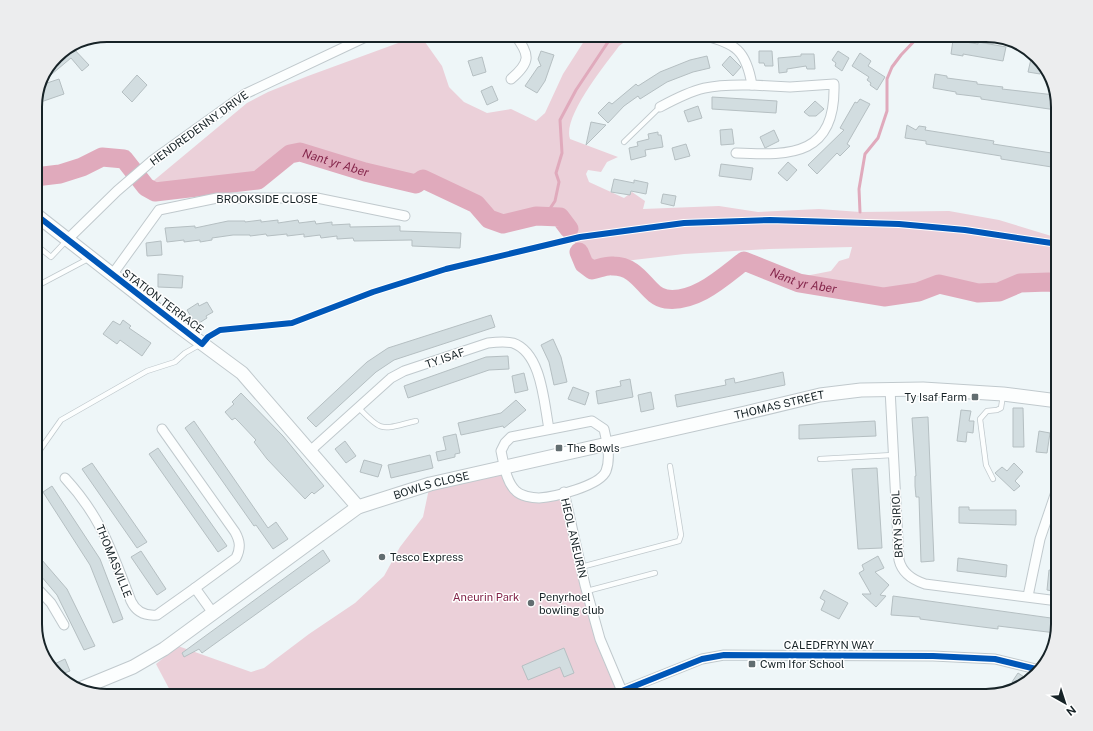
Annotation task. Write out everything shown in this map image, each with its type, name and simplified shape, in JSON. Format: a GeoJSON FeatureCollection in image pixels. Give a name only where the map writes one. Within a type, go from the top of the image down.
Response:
{"type":"FeatureCollection","features":[{"type":"Feature","properties":{"kind":"main road","name":"STATION TERRACE"},"geometry":{"type":"LineString","coordinates":[[42,219],[112,275],[242,373],[358,507]]}},
{"type":"Feature","properties":{"kind":"main road","name":"THOMAS STREET"},"geometry":{"type":"LineString","coordinates":[[505,467],[820,395],[890,389],[950,390],[1003,394],[1051,400]]}},
{"type":"Feature","properties":{"kind":"main road","name":"BOWLS CLOSE"},"geometry":{"type":"LineString","coordinates":[[87,686],[133,667],[164,649],[358,507],[430,484],[505,467]]}},
{"type":"Feature","properties":{"kind":"street","name":"HENDREDENNY DRIVE"},"geometry":{"type":"LineString","coordinates":[[68,239],[117,191],[153,160],[245,94],[355,42]]}},
{"type":"Feature","properties":{"kind":"street"},"geometry":{"type":"LineString","coordinates":[[511,79],[523,68],[527,58],[525,50],[520,42]]}},
{"type":"Feature","properties":{"kind":"street"},"geometry":{"type":"LineString","coordinates":[[726,42],[737,49],[747,61],[752,85]]}},
{"type":"Feature","properties":{"kind":"street"},"geometry":{"type":"LineString","coordinates":[[660,107],[704,86],[722,84],[790,87],[834,84],[833,114],[825,131],[818,138],[797,150],[771,155],[736,153]]}},
{"type":"Feature","properties":{"kind":"street","name":"BROOKSIDE CLOSE"},"geometry":{"type":"LineString","coordinates":[[112,275],[159,210],[216,198],[317,198],[405,216]]}},
{"type":"Feature","properties":{"kind":"street","name":"TY ISAF"},"geometry":{"type":"LineString","coordinates":[[310,451],[381,385],[404,371],[488,343],[513,343],[524,349],[532,358],[536,368],[549,429]]}},
{"type":"Feature","properties":{"kind":"street","name":"BRYN SIRIOL"},"geometry":{"type":"LineString","coordinates":[[890,389],[899,560],[904,571],[916,581],[925,584],[1051,600]]}},
{"type":"Feature","properties":{"kind":"street"},"geometry":{"type":"LineString","coordinates":[[505,467],[501,451],[505,443],[511,437],[592,421],[604,429],[608,444]]}},
{"type":"Feature","properties":{"kind":"street","name":"THOMASVILLE"},"geometry":{"type":"LineString","coordinates":[[64,478],[80,494],[101,526],[131,601],[137,610],[149,616],[156,615],[236,558],[240,548],[235,532],[162,429]]}},
{"type":"Feature","properties":{"kind":"street","name":"HEOL ANEURIN"},"geometry":{"type":"LineString","coordinates":[[505,467],[510,483],[517,492],[539,498],[593,484],[602,478],[607,467],[608,444]]}},
{"type":"Feature","properties":{"kind":"street","name":"HEOL ANEURIN"},"geometry":{"type":"LineString","coordinates":[[564,492],[581,567],[600,639],[621,689]]}},
{"type":"Feature","properties":{"kind":"street"},"geometry":{"type":"LineString","coordinates":[[1028,596],[1040,539],[1051,507]]}},
{"type":"Feature","properties":{"kind":"street"},"geometry":{"type":"LineString","coordinates":[[195,588],[213,613]]}},
{"type":"Feature","properties":{"kind":"street"},"geometry":{"type":"LineString","coordinates":[[42,593],[51,603],[64,625]]}},
{"type":"Feature","properties":{"kind":"street","name":"CALEDFRYN WAY"},"geometry":{"type":"LineString","coordinates":[[632,689],[702,659],[724,655],[933,656],[995,659],[1034,668]]}},
{"type":"Feature","properties":{"kind":"lane"},"geometry":{"type":"LineString","coordinates":[[624,142],[660,107]]}},
{"type":"Feature","properties":{"kind":"lane"},"geometry":{"type":"LineString","coordinates":[[42,249],[51,256],[68,239]]}},
{"type":"Feature","properties":{"kind":"lane"},"geometry":{"type":"LineString","coordinates":[[42,283],[91,258]]}},
{"type":"Feature","properties":{"kind":"lane"},"geometry":{"type":"LineString","coordinates":[[42,446],[61,420],[147,371],[175,362],[185,353],[202,344]]}},
{"type":"Feature","properties":{"kind":"lane"},"geometry":{"type":"LineString","coordinates":[[993,479],[986,465],[980,419],[987,411],[1001,408],[1003,394]]}},
{"type":"Feature","properties":{"kind":"lane"},"geometry":{"type":"LineString","coordinates":[[358,407],[373,424],[380,427],[386,428],[416,421]]}},
{"type":"Feature","properties":{"kind":"lane"},"geometry":{"type":"LineString","coordinates":[[820,459],[893,455]]}},
{"type":"Feature","properties":{"kind":"lane"},"geometry":{"type":"LineString","coordinates":[[581,567],[679,541],[680,535],[670,466]]}},
{"type":"Feature","properties":{"kind":"lane"},"geometry":{"type":"LineString","coordinates":[[587,591],[655,573]]}},
{"type":"Feature","properties":{"kind":"green space"},"geometry":{"type":"Polygon","coordinates":[[[401,42],[425,42],[442,66],[449,87],[464,102],[487,113],[511,109],[536,121],[545,113],[563,74],[584,42],[625,42],[619,46],[587,91],[572,118],[569,129],[570,139],[618,157],[607,162],[601,172],[588,170],[586,174],[589,182],[624,198],[632,192],[645,201],[643,209],[719,206],[758,212],[819,209],[860,212],[949,211],[999,220],[1051,236],[1051,282],[1020,283],[999,292],[978,293],[939,284],[918,292],[884,297],[799,283],[790,279],[831,271],[839,261],[849,258],[852,247],[769,249],[684,254],[625,261],[592,270],[584,264],[569,229],[560,217],[536,216],[503,224],[489,219],[476,203],[423,179],[416,184],[365,172],[300,152],[290,154],[258,180],[155,192],[146,187],[247,103],[268,92],[401,42]]]}},
{"type":"Feature","properties":{"kind":"green space","name":"Aneurin Park"},"geometry":{"type":"Polygon","coordinates":[[[505,467],[510,483],[525,496],[564,492],[585,585],[622,689],[169,689],[156,664],[178,646],[251,672],[264,668],[309,634],[355,603],[384,576],[400,547],[423,517],[430,484],[505,467]]]}},
{"type":"Feature","properties":{"kind":"building"},"geometry":{"type":"Polygon","coordinates":[[[953,42],[978,44],[978,42],[1006,47],[1003,61],[963,54],[963,56],[951,54],[953,42]]]}},
{"type":"Feature","properties":{"kind":"building"},"geometry":{"type":"Polygon","coordinates":[[[75,50],[89,65],[82,71],[71,58],[51,75],[55,67],[64,58],[75,50]]]}},
{"type":"Feature","properties":{"kind":"building"},"geometry":{"type":"Polygon","coordinates":[[[541,51],[554,55],[545,81],[537,93],[525,86],[538,67],[541,66],[538,59],[541,51]]]}},
{"type":"Feature","properties":{"kind":"building"},"geometry":{"type":"Polygon","coordinates":[[[759,51],[772,51],[773,66],[765,66],[764,63],[759,63],[759,51]]]}},
{"type":"Feature","properties":{"kind":"building"},"geometry":{"type":"Polygon","coordinates":[[[838,51],[849,58],[842,71],[835,66],[836,63],[832,60],[838,51]]]}},
{"type":"Feature","properties":{"kind":"building"},"geometry":{"type":"Polygon","coordinates":[[[860,53],[871,61],[868,66],[885,77],[877,90],[870,85],[871,83],[867,80],[869,77],[852,66],[860,53]]]}},
{"type":"Feature","properties":{"kind":"building"},"geometry":{"type":"Polygon","coordinates":[[[801,54],[814,54],[815,69],[807,69],[806,66],[787,69],[787,72],[779,73],[778,58],[801,56],[801,54]]]}},
{"type":"Feature","properties":{"kind":"building"},"geometry":{"type":"Polygon","coordinates":[[[707,56],[710,68],[693,72],[667,82],[640,99],[638,96],[624,106],[608,123],[598,113],[609,102],[612,104],[636,84],[638,86],[660,72],[690,60],[707,56]]]}},
{"type":"Feature","properties":{"kind":"building"},"geometry":{"type":"Polygon","coordinates":[[[730,56],[741,67],[733,76],[722,65],[730,56]]]}},
{"type":"Feature","properties":{"kind":"building"},"geometry":{"type":"Polygon","coordinates":[[[482,57],[486,72],[473,76],[468,61],[482,57]]]}},
{"type":"Feature","properties":{"kind":"building"},"geometry":{"type":"Polygon","coordinates":[[[1031,60],[1040,71],[1040,74],[1028,72],[1031,60]]]}},
{"type":"Feature","properties":{"kind":"building"},"geometry":{"type":"Polygon","coordinates":[[[935,74],[947,76],[947,78],[977,82],[977,84],[1003,87],[1002,89],[1050,94],[1051,109],[981,99],[981,97],[956,94],[956,92],[933,88],[935,74]]]}},
{"type":"Feature","properties":{"kind":"building"},"geometry":{"type":"Polygon","coordinates":[[[137,75],[147,85],[132,102],[122,92],[137,75]]]}},
{"type":"Feature","properties":{"kind":"building"},"geometry":{"type":"Polygon","coordinates":[[[59,79],[64,94],[42,102],[47,83],[59,79]]]}},
{"type":"Feature","properties":{"kind":"building"},"geometry":{"type":"Polygon","coordinates":[[[492,86],[498,100],[487,105],[481,91],[492,86]]]}},
{"type":"Feature","properties":{"kind":"building"},"geometry":{"type":"Polygon","coordinates":[[[712,97],[777,101],[776,113],[712,109],[712,97]]]}},
{"type":"Feature","properties":{"kind":"building"},"geometry":{"type":"Polygon","coordinates":[[[860,99],[870,104],[847,144],[850,146],[840,156],[837,153],[817,174],[808,165],[844,130],[840,128],[855,102],[857,103],[860,99]]]}},
{"type":"Feature","properties":{"kind":"building"},"geometry":{"type":"Polygon","coordinates":[[[815,101],[824,109],[816,116],[809,116],[804,112],[815,101]]]}},
{"type":"Feature","properties":{"kind":"building"},"geometry":{"type":"Polygon","coordinates":[[[698,106],[702,118],[688,122],[684,111],[698,106]]]}},
{"type":"Feature","properties":{"kind":"building"},"geometry":{"type":"Polygon","coordinates":[[[591,122],[606,125],[586,145],[591,122]]]}},
{"type":"Feature","properties":{"kind":"building"},"geometry":{"type":"Polygon","coordinates":[[[907,125],[916,130],[919,126],[926,127],[925,130],[994,141],[993,144],[1051,153],[1051,167],[1001,159],[1001,156],[926,144],[926,141],[905,138],[907,125]]]}},
{"type":"Feature","properties":{"kind":"building"},"geometry":{"type":"Polygon","coordinates":[[[732,129],[734,144],[721,145],[720,130],[732,129]]]}},
{"type":"Feature","properties":{"kind":"building"},"geometry":{"type":"Polygon","coordinates":[[[774,130],[779,141],[765,148],[760,137],[774,130]]]}},
{"type":"Feature","properties":{"kind":"building"},"geometry":{"type":"Polygon","coordinates":[[[658,132],[658,135],[661,135],[663,147],[645,150],[646,156],[631,160],[629,148],[638,146],[637,142],[649,139],[648,134],[658,132]]]}},
{"type":"Feature","properties":{"kind":"building"},"geometry":{"type":"Polygon","coordinates":[[[686,144],[690,156],[675,160],[672,148],[686,144]]]}},
{"type":"Feature","properties":{"kind":"building"},"geometry":{"type":"Polygon","coordinates":[[[788,162],[797,170],[787,181],[778,173],[788,162]]]}},
{"type":"Feature","properties":{"kind":"building"},"geometry":{"type":"Polygon","coordinates":[[[721,164],[753,168],[751,180],[719,176],[721,164]]]}},
{"type":"Feature","properties":{"kind":"building"},"geometry":{"type":"Polygon","coordinates":[[[614,179],[634,183],[634,180],[648,183],[646,194],[631,191],[630,195],[611,192],[614,179]]]}},
{"type":"Feature","properties":{"kind":"building"},"geometry":{"type":"Polygon","coordinates":[[[663,194],[676,196],[674,206],[661,203],[663,194]]]}},
{"type":"Feature","properties":{"kind":"building"},"geometry":{"type":"Polygon","coordinates":[[[261,220],[261,222],[278,220],[278,223],[298,220],[299,223],[315,221],[316,224],[332,222],[332,225],[350,224],[350,227],[400,226],[400,231],[461,233],[460,248],[412,246],[412,240],[354,241],[353,238],[337,239],[337,236],[321,238],[320,235],[304,237],[304,234],[287,236],[287,234],[267,236],[266,234],[250,236],[233,235],[212,238],[212,240],[200,242],[200,240],[184,242],[184,240],[167,242],[165,228],[195,226],[195,228],[228,221],[245,222],[261,220]]]}},
{"type":"Feature","properties":{"kind":"building"},"geometry":{"type":"Polygon","coordinates":[[[161,241],[162,255],[147,256],[146,243],[161,241]]]}},
{"type":"Feature","properties":{"kind":"building"},"geometry":{"type":"Polygon","coordinates":[[[158,274],[183,276],[182,288],[158,287],[158,274]]]}},
{"type":"Feature","properties":{"kind":"building"},"geometry":{"type":"Polygon","coordinates":[[[207,302],[213,312],[196,325],[187,310],[198,303],[199,306],[207,302]]]}},
{"type":"Feature","properties":{"kind":"building"},"geometry":{"type":"Polygon","coordinates":[[[491,315],[495,327],[394,360],[376,372],[316,427],[307,418],[367,362],[388,348],[491,315]]]}},
{"type":"Feature","properties":{"kind":"building"},"geometry":{"type":"Polygon","coordinates":[[[123,320],[131,326],[129,328],[151,343],[142,356],[120,340],[117,344],[103,334],[113,321],[120,325],[123,320]]]}},
{"type":"Feature","properties":{"kind":"building"},"geometry":{"type":"Polygon","coordinates":[[[553,339],[561,357],[567,382],[554,385],[549,362],[541,345],[553,339]]]}},
{"type":"Feature","properties":{"kind":"building"},"geometry":{"type":"Polygon","coordinates":[[[508,356],[509,369],[489,370],[408,398],[404,386],[486,357],[508,356]]]}},
{"type":"Feature","properties":{"kind":"building"},"geometry":{"type":"Polygon","coordinates":[[[783,372],[785,385],[677,407],[675,395],[726,385],[725,380],[734,378],[735,383],[783,372]]]}},
{"type":"Feature","properties":{"kind":"building"},"geometry":{"type":"Polygon","coordinates":[[[524,373],[528,390],[515,393],[512,376],[524,373]]]}},
{"type":"Feature","properties":{"kind":"building"},"geometry":{"type":"Polygon","coordinates":[[[630,379],[633,397],[598,404],[596,391],[621,386],[620,381],[630,379]]]}},
{"type":"Feature","properties":{"kind":"building"},"geometry":{"type":"Polygon","coordinates":[[[573,387],[589,393],[585,405],[568,399],[573,387]]]}},
{"type":"Feature","properties":{"kind":"building"},"geometry":{"type":"Polygon","coordinates":[[[651,392],[654,409],[641,412],[638,395],[651,392]]]}},
{"type":"Feature","properties":{"kind":"building"},"geometry":{"type":"Polygon","coordinates":[[[241,393],[283,436],[324,486],[314,494],[312,492],[305,499],[267,459],[254,442],[256,440],[235,418],[232,420],[225,412],[234,404],[232,402],[241,393]]]}},
{"type":"Feature","properties":{"kind":"building"},"geometry":{"type":"Polygon","coordinates":[[[516,400],[526,410],[504,428],[503,426],[461,435],[458,423],[501,413],[516,400]]]}},
{"type":"Feature","properties":{"kind":"building"},"geometry":{"type":"Polygon","coordinates":[[[1013,408],[1023,408],[1024,447],[1013,447],[1013,408]]]}},
{"type":"Feature","properties":{"kind":"building"},"geometry":{"type":"Polygon","coordinates":[[[961,410],[971,411],[969,421],[974,421],[973,433],[967,432],[966,442],[957,441],[961,410]]]}},
{"type":"Feature","properties":{"kind":"building"},"geometry":{"type":"Polygon","coordinates":[[[928,417],[934,561],[921,562],[919,497],[916,497],[915,486],[916,476],[912,418],[928,417]]]}},
{"type":"Feature","properties":{"kind":"building"},"geometry":{"type":"Polygon","coordinates":[[[194,421],[268,528],[276,522],[288,539],[273,549],[256,525],[254,526],[185,428],[194,421]]]}},
{"type":"Feature","properties":{"kind":"building"},"geometry":{"type":"Polygon","coordinates":[[[875,421],[876,436],[799,439],[799,425],[875,421]]]}},
{"type":"Feature","properties":{"kind":"building"},"geometry":{"type":"Polygon","coordinates":[[[1039,431],[1050,433],[1047,453],[1036,452],[1039,431]]]}},
{"type":"Feature","properties":{"kind":"building"},"geometry":{"type":"Polygon","coordinates":[[[456,434],[460,453],[455,454],[455,457],[438,461],[436,452],[446,450],[443,437],[456,434]]]}},
{"type":"Feature","properties":{"kind":"building"},"geometry":{"type":"Polygon","coordinates":[[[345,441],[356,456],[346,463],[335,449],[345,441]]]}},
{"type":"Feature","properties":{"kind":"building"},"geometry":{"type":"Polygon","coordinates":[[[158,448],[227,546],[218,552],[149,454],[158,448]]]}},
{"type":"Feature","properties":{"kind":"building"},"geometry":{"type":"Polygon","coordinates":[[[430,455],[433,468],[391,478],[388,465],[430,455]]]}},
{"type":"Feature","properties":{"kind":"building"},"geometry":{"type":"Polygon","coordinates":[[[364,460],[382,465],[378,477],[360,472],[364,460]]]}},
{"type":"Feature","properties":{"kind":"building"},"geometry":{"type":"Polygon","coordinates":[[[92,463],[147,542],[137,548],[82,469],[92,463]]]}},
{"type":"Feature","properties":{"kind":"building"},"geometry":{"type":"Polygon","coordinates":[[[1014,463],[1023,472],[1015,481],[1020,486],[1014,491],[995,473],[1002,467],[1007,471],[1014,463]]]}},
{"type":"Feature","properties":{"kind":"building"},"geometry":{"type":"Polygon","coordinates":[[[877,468],[882,548],[858,549],[852,469],[877,468]]]}},
{"type":"Feature","properties":{"kind":"building"},"geometry":{"type":"Polygon","coordinates":[[[52,486],[100,559],[123,619],[113,623],[90,565],[43,492],[52,486]]]}},
{"type":"Feature","properties":{"kind":"building"},"geometry":{"type":"Polygon","coordinates":[[[959,507],[969,507],[969,510],[1016,510],[1016,525],[959,523],[959,507]]]}},
{"type":"Feature","properties":{"kind":"building"},"geometry":{"type":"Polygon","coordinates":[[[323,550],[330,561],[202,653],[199,649],[184,657],[182,653],[323,550]]]}},
{"type":"Feature","properties":{"kind":"building"},"geometry":{"type":"Polygon","coordinates":[[[141,551],[166,589],[157,595],[131,557],[141,551]]]}},
{"type":"Feature","properties":{"kind":"building"},"geometry":{"type":"Polygon","coordinates":[[[878,556],[884,568],[875,572],[889,585],[880,595],[886,596],[876,607],[862,594],[871,594],[859,573],[864,570],[862,565],[878,556]]]}},
{"type":"Feature","properties":{"kind":"building"},"geometry":{"type":"Polygon","coordinates":[[[958,558],[1007,565],[1006,577],[957,571],[958,558]]]}},
{"type":"Feature","properties":{"kind":"building"},"geometry":{"type":"Polygon","coordinates":[[[42,560],[67,589],[95,646],[84,650],[57,595],[42,577],[42,560]]]}},
{"type":"Feature","properties":{"kind":"building"},"geometry":{"type":"Polygon","coordinates":[[[1049,570],[1051,570],[1051,591],[1047,590],[1049,570]]]}},
{"type":"Feature","properties":{"kind":"building"},"geometry":{"type":"Polygon","coordinates":[[[824,590],[848,603],[839,619],[821,610],[825,601],[820,598],[824,590]]]}},
{"type":"Feature","properties":{"kind":"building"},"geometry":{"type":"Polygon","coordinates":[[[893,596],[1051,618],[1051,624],[1050,632],[998,626],[998,629],[920,619],[920,617],[891,615],[893,596]]]}},
{"type":"Feature","properties":{"kind":"building"},"geometry":{"type":"Polygon","coordinates":[[[564,648],[574,673],[564,677],[560,667],[528,680],[522,666],[564,648]]]}},
{"type":"Feature","properties":{"kind":"building"},"geometry":{"type":"Polygon","coordinates":[[[65,659],[70,671],[64,673],[56,663],[65,659]]]}},
{"type":"Feature","properties":{"kind":"building"},"geometry":{"type":"Polygon","coordinates":[[[1018,673],[1024,677],[1013,683],[1012,682],[1018,673]]]}},
{"type":"Feature","properties":{"kind":"waterway"},"geometry":{"type":"LineString","coordinates":[[545,216],[555,201],[559,182],[556,173],[562,153],[560,120],[576,90],[608,42]]}},
{"type":"Feature","properties":{"kind":"waterway"},"geometry":{"type":"LineString","coordinates":[[860,212],[859,189],[865,154],[878,138],[887,111],[887,79],[892,67],[913,42]]}},
{"type":"Feature","properties":{"kind":"waterway","name":"Nant yr Aber"},"geometry":{"type":"LineString","coordinates":[[42,176],[60,174],[82,167],[102,157],[124,159],[146,187],[155,192],[258,180],[290,154],[300,152],[365,172],[416,184],[423,179],[476,204],[489,219],[503,224],[536,216],[560,217],[569,229]]}},
{"type":"Feature","properties":{"kind":"waterway","name":"Nant yr Aber"},"geometry":{"type":"LineString","coordinates":[[579,252],[584,264],[592,270],[608,266],[622,267],[637,276],[653,293],[666,299],[688,297],[698,293],[708,288],[744,261],[799,283],[884,297],[918,292],[939,284],[978,293],[999,292],[1020,283],[1051,282]]}},
{"type":"Feature","properties":{"kind":"cycle path"},"geometry":{"type":"LineString","coordinates":[[42,219],[202,344],[208,337],[220,330],[292,323],[373,292],[446,269],[580,237],[684,223],[770,220],[899,224],[965,230],[1051,243]]}},
{"type":"Feature","properties":{"kind":"cycle path"},"geometry":{"type":"LineString","coordinates":[[627,689],[702,659],[724,655],[933,656],[995,659],[1034,668]]}},
{"type":"Feature","properties":{"kind":"place","name":"Ty Isaf Farm"},"geometry":{"type":"Point","coordinates":[975,397]}},
{"type":"Feature","properties":{"kind":"place","name":"The Bowls"},"geometry":{"type":"Point","coordinates":[559,448]}},
{"type":"Feature","properties":{"kind":"place","name":"Tesco Express"},"geometry":{"type":"Point","coordinates":[382,557]}},
{"type":"Feature","properties":{"kind":"place","name":"Penyrhoel bowling club"},"geometry":{"type":"Point","coordinates":[531,603]}},
{"type":"Feature","properties":{"kind":"place","name":"Cwm Ifor School"},"geometry":{"type":"Point","coordinates":[752,664]}}]}
